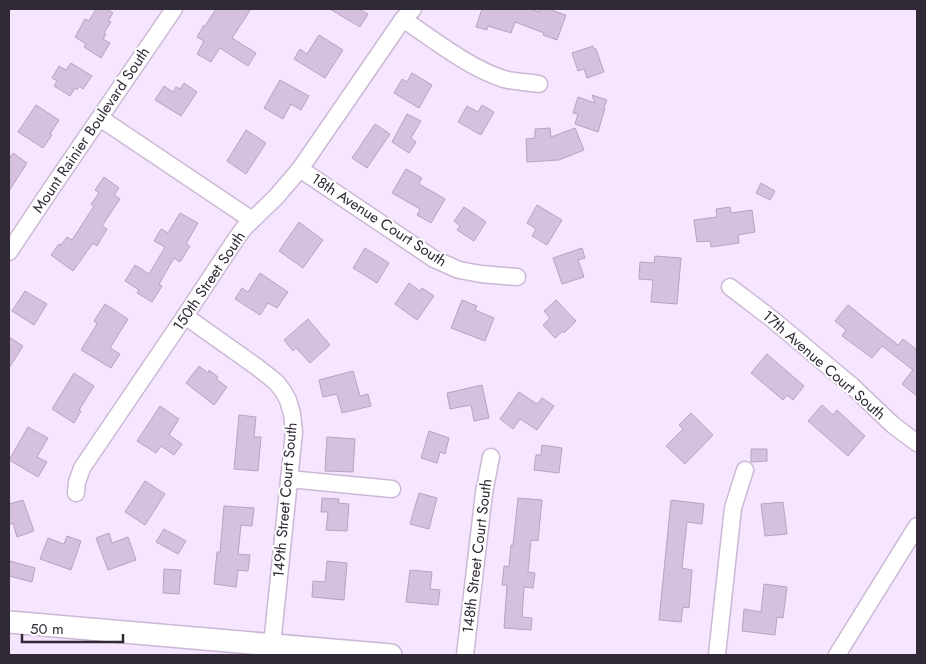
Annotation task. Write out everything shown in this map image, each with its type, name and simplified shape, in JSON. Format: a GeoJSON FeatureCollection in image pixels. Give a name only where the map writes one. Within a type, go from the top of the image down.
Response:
{"type":"FeatureCollection","features":[{"type":"Feature","properties":{"kind":"main road"},"geometry":{"type":"LineString","coordinates":[[9,622],[391,655]]}},
{"type":"Feature","properties":{"kind":"street","name":"Mount Rainier Boulevard South"},"geometry":{"type":"LineString","coordinates":[[9,252],[100,118],[169,10]]}},
{"type":"Feature","properties":{"kind":"street"},"geometry":{"type":"LineString","coordinates":[[408,14],[436,42],[466,61],[505,79],[539,84]]}},
{"type":"Feature","properties":{"kind":"street","name":"150th Street South"},"geometry":{"type":"LineString","coordinates":[[76,493],[82,468],[236,239],[244,228],[276,197],[300,169],[408,14]]}},
{"type":"Feature","properties":{"kind":"street"},"geometry":{"type":"LineString","coordinates":[[100,118],[252,220]]}},
{"type":"Feature","properties":{"kind":"street","name":"18th Avenue Court South"},"geometry":{"type":"LineString","coordinates":[[300,169],[434,259],[459,270],[517,277]]}},
{"type":"Feature","properties":{"kind":"street","name":"17th Avenue Court South"},"geometry":{"type":"LineString","coordinates":[[730,287],[823,361],[893,425],[917,443]]}},
{"type":"Feature","properties":{"kind":"street","name":"149th Street Court South"},"geometry":{"type":"LineString","coordinates":[[185,316],[276,382],[283,392],[292,414],[294,432],[272,645]]}},
{"type":"Feature","properties":{"kind":"street","name":"148th Street Court South"},"geometry":{"type":"LineString","coordinates":[[466,655],[484,493],[491,457]]}},
{"type":"Feature","properties":{"kind":"street"},"geometry":{"type":"LineString","coordinates":[[717,655],[732,508],[745,470]]}},
{"type":"Feature","properties":{"kind":"street"},"geometry":{"type":"LineString","coordinates":[[289,479],[392,488]]}},
{"type":"Feature","properties":{"kind":"street"},"geometry":{"type":"LineString","coordinates":[[836,655],[917,526]]}},
{"type":"Feature","properties":{"kind":"building"},"geometry":{"type":"Polygon","coordinates":[[[96,9],[106,9],[113,13],[108,21],[111,22],[104,33],[106,34],[103,39],[110,43],[101,58],[84,47],[86,44],[75,37],[85,19],[89,21],[96,9]]]}},
{"type":"Feature","properties":{"kind":"building"},"geometry":{"type":"Polygon","coordinates":[[[216,9],[251,9],[232,38],[256,53],[248,66],[220,48],[211,62],[197,54],[204,41],[197,37],[216,9]]]}},
{"type":"Feature","properties":{"kind":"building"},"geometry":{"type":"Polygon","coordinates":[[[330,9],[359,9],[368,14],[360,27],[330,9]]]}},
{"type":"Feature","properties":{"kind":"building"},"geometry":{"type":"Polygon","coordinates":[[[482,9],[530,9],[539,12],[540,9],[548,9],[566,15],[557,40],[515,22],[511,33],[488,26],[487,30],[476,27],[482,9]]]}},
{"type":"Feature","properties":{"kind":"building"},"geometry":{"type":"Polygon","coordinates":[[[319,35],[343,50],[325,78],[294,59],[300,49],[307,54],[319,35]]]}},
{"type":"Feature","properties":{"kind":"building"},"geometry":{"type":"Polygon","coordinates":[[[593,46],[596,49],[604,72],[587,78],[584,69],[578,71],[572,53],[593,46]]]}},
{"type":"Feature","properties":{"kind":"building"},"geometry":{"type":"Polygon","coordinates":[[[71,63],[92,76],[83,89],[79,86],[77,90],[75,88],[70,96],[54,86],[57,81],[52,78],[59,66],[66,70],[71,63]]]}},
{"type":"Feature","properties":{"kind":"building"},"geometry":{"type":"Polygon","coordinates":[[[412,73],[432,85],[419,108],[394,93],[402,79],[407,82],[412,73]]]}},
{"type":"Feature","properties":{"kind":"building"},"geometry":{"type":"Polygon","coordinates":[[[280,80],[309,96],[301,110],[291,104],[283,119],[264,108],[280,80]]]}},
{"type":"Feature","properties":{"kind":"building"},"geometry":{"type":"Polygon","coordinates":[[[184,83],[197,92],[181,116],[155,100],[164,86],[173,92],[176,87],[180,89],[184,83]]]}},
{"type":"Feature","properties":{"kind":"building"},"geometry":{"type":"Polygon","coordinates":[[[592,95],[607,100],[598,132],[575,124],[578,114],[573,113],[578,97],[595,103],[592,95]]]}},
{"type":"Feature","properties":{"kind":"building"},"geometry":{"type":"Polygon","coordinates":[[[36,105],[59,120],[43,148],[18,132],[36,105]]]}},
{"type":"Feature","properties":{"kind":"building"},"geometry":{"type":"Polygon","coordinates":[[[482,105],[494,112],[481,135],[458,122],[467,106],[478,112],[482,105]]]}},
{"type":"Feature","properties":{"kind":"building"},"geometry":{"type":"Polygon","coordinates":[[[407,114],[421,121],[411,138],[416,142],[409,153],[392,142],[407,114]]]}},
{"type":"Feature","properties":{"kind":"building"},"geometry":{"type":"Polygon","coordinates":[[[375,124],[390,134],[367,168],[352,158],[375,124]]]}},
{"type":"Feature","properties":{"kind":"building"},"geometry":{"type":"Polygon","coordinates":[[[550,128],[551,137],[575,128],[584,150],[559,160],[527,162],[526,139],[535,138],[535,129],[550,128]]]}},
{"type":"Feature","properties":{"kind":"building"},"geometry":{"type":"Polygon","coordinates":[[[246,130],[266,143],[246,174],[227,161],[246,130]]]}},
{"type":"Feature","properties":{"kind":"building"},"geometry":{"type":"Polygon","coordinates":[[[13,153],[27,163],[9,191],[9,160],[13,153]]]}},
{"type":"Feature","properties":{"kind":"building"},"geometry":{"type":"Polygon","coordinates":[[[406,169],[422,178],[419,184],[445,199],[431,223],[417,215],[420,209],[392,193],[406,169]]]}},
{"type":"Feature","properties":{"kind":"building"},"geometry":{"type":"Polygon","coordinates":[[[104,177],[119,188],[114,195],[120,199],[102,226],[107,229],[97,246],[93,243],[73,271],[51,255],[67,237],[72,240],[94,206],[91,204],[99,193],[95,190],[104,177]]]}},
{"type":"Feature","properties":{"kind":"building"},"geometry":{"type":"Polygon","coordinates":[[[761,183],[775,191],[770,200],[756,193],[761,183]]]}},
{"type":"Feature","properties":{"kind":"building"},"geometry":{"type":"Polygon","coordinates":[[[537,205],[562,220],[547,245],[532,236],[536,229],[527,223],[537,205]]]}},
{"type":"Feature","properties":{"kind":"building"},"geometry":{"type":"Polygon","coordinates":[[[464,207],[486,222],[474,241],[457,230],[460,226],[454,221],[464,207]]]}},
{"type":"Feature","properties":{"kind":"building"},"geometry":{"type":"Polygon","coordinates":[[[730,207],[731,213],[752,210],[755,232],[738,235],[739,243],[711,247],[710,241],[697,242],[694,220],[717,217],[716,209],[730,207]]]}},
{"type":"Feature","properties":{"kind":"building"},"geometry":{"type":"Polygon","coordinates":[[[180,213],[198,223],[186,244],[190,246],[180,262],[174,258],[159,284],[162,286],[152,302],[137,293],[139,290],[125,281],[135,265],[149,274],[165,247],[154,241],[161,229],[168,233],[180,213]]]}},
{"type":"Feature","properties":{"kind":"building"},"geometry":{"type":"Polygon","coordinates":[[[299,222],[323,240],[303,268],[279,251],[299,222]]]}},
{"type":"Feature","properties":{"kind":"building"},"geometry":{"type":"Polygon","coordinates":[[[365,248],[389,263],[377,283],[353,268],[365,248]]]}},
{"type":"Feature","properties":{"kind":"building"},"geometry":{"type":"Polygon","coordinates":[[[582,248],[585,258],[578,260],[584,277],[562,284],[553,258],[582,248]]]}},
{"type":"Feature","properties":{"kind":"building"},"geometry":{"type":"Polygon","coordinates":[[[655,256],[681,258],[677,304],[651,302],[653,280],[639,279],[640,262],[654,263],[655,256]]]}},
{"type":"Feature","properties":{"kind":"building"},"geometry":{"type":"Polygon","coordinates":[[[260,273],[288,292],[277,308],[268,303],[260,315],[235,299],[242,288],[248,292],[260,273]]]}},
{"type":"Feature","properties":{"kind":"building"},"geometry":{"type":"Polygon","coordinates":[[[409,283],[420,291],[422,288],[434,296],[417,320],[395,304],[409,283]]]}},
{"type":"Feature","properties":{"kind":"building"},"geometry":{"type":"Polygon","coordinates":[[[25,291],[47,304],[34,325],[12,311],[25,291]]]}},
{"type":"Feature","properties":{"kind":"building"},"geometry":{"type":"Polygon","coordinates":[[[462,300],[477,306],[475,310],[494,318],[485,341],[451,328],[462,300]]]}},
{"type":"Feature","properties":{"kind":"building"},"geometry":{"type":"Polygon","coordinates":[[[556,300],[576,321],[564,333],[563,331],[555,338],[543,325],[550,318],[544,311],[556,300]]]}},
{"type":"Feature","properties":{"kind":"building"},"geometry":{"type":"Polygon","coordinates":[[[105,304],[128,319],[110,348],[120,354],[111,368],[81,350],[97,324],[94,321],[105,304]]]}},
{"type":"Feature","properties":{"kind":"building"},"geometry":{"type":"Polygon","coordinates":[[[848,305],[898,345],[903,339],[917,350],[917,396],[902,384],[913,370],[882,346],[872,358],[842,336],[846,330],[835,321],[848,305]]]}},
{"type":"Feature","properties":{"kind":"building"},"geometry":{"type":"Polygon","coordinates":[[[308,319],[330,345],[310,363],[296,348],[293,351],[284,340],[308,319]]]}},
{"type":"Feature","properties":{"kind":"building"},"geometry":{"type":"Polygon","coordinates":[[[9,337],[23,346],[9,368],[9,337]]]}},
{"type":"Feature","properties":{"kind":"building"},"geometry":{"type":"Polygon","coordinates":[[[767,354],[804,386],[793,400],[787,395],[783,400],[751,373],[767,354]]]}},
{"type":"Feature","properties":{"kind":"building"},"geometry":{"type":"Polygon","coordinates":[[[199,366],[208,373],[209,370],[218,377],[216,379],[227,387],[214,405],[186,383],[199,366]]]}},
{"type":"Feature","properties":{"kind":"building"},"geometry":{"type":"Polygon","coordinates":[[[353,371],[360,396],[368,394],[371,406],[342,413],[337,394],[323,397],[319,380],[353,371]]]}},
{"type":"Feature","properties":{"kind":"building"},"geometry":{"type":"Polygon","coordinates":[[[74,373],[94,386],[79,410],[81,411],[74,423],[52,409],[74,373]]]}},
{"type":"Feature","properties":{"kind":"building"},"geometry":{"type":"Polygon","coordinates":[[[482,385],[489,418],[474,421],[471,405],[450,409],[447,393],[482,385]]]}},
{"type":"Feature","properties":{"kind":"building"},"geometry":{"type":"Polygon","coordinates":[[[519,392],[537,404],[542,398],[554,406],[537,430],[520,419],[513,429],[500,419],[519,392]]]}},
{"type":"Feature","properties":{"kind":"building"},"geometry":{"type":"Polygon","coordinates":[[[822,405],[833,415],[837,410],[865,436],[848,456],[808,421],[822,405]]]}},
{"type":"Feature","properties":{"kind":"building"},"geometry":{"type":"Polygon","coordinates":[[[160,406],[179,419],[169,435],[182,444],[174,455],[161,446],[156,453],[137,441],[160,406]]]}},
{"type":"Feature","properties":{"kind":"building"},"geometry":{"type":"Polygon","coordinates":[[[691,413],[713,435],[685,464],[666,446],[683,429],[679,425],[691,413]]]}},
{"type":"Feature","properties":{"kind":"building"},"geometry":{"type":"Polygon","coordinates":[[[239,415],[256,417],[254,437],[261,437],[258,471],[234,469],[239,415]]]}},
{"type":"Feature","properties":{"kind":"building"},"geometry":{"type":"Polygon","coordinates":[[[28,427],[48,438],[37,457],[47,462],[38,477],[9,460],[28,427]]]}},
{"type":"Feature","properties":{"kind":"building"},"geometry":{"type":"Polygon","coordinates":[[[429,431],[449,438],[445,454],[440,452],[437,463],[421,458],[429,431]]]}},
{"type":"Feature","properties":{"kind":"building"},"geometry":{"type":"Polygon","coordinates":[[[327,437],[355,439],[353,472],[325,471],[327,437]]]}},
{"type":"Feature","properties":{"kind":"building"},"geometry":{"type":"Polygon","coordinates":[[[542,445],[562,448],[559,473],[534,470],[536,455],[541,455],[542,445]]]}},
{"type":"Feature","properties":{"kind":"building"},"geometry":{"type":"Polygon","coordinates":[[[751,449],[767,449],[767,461],[751,462],[751,449]]]}},
{"type":"Feature","properties":{"kind":"building"},"geometry":{"type":"Polygon","coordinates":[[[145,481],[165,494],[145,525],[125,512],[145,481]]]}},
{"type":"Feature","properties":{"kind":"building"},"geometry":{"type":"Polygon","coordinates":[[[419,493],[437,498],[429,529],[410,524],[419,493]]]}},
{"type":"Feature","properties":{"kind":"building"},"geometry":{"type":"Polygon","coordinates":[[[322,498],[339,499],[338,503],[349,504],[347,531],[326,530],[328,512],[321,512],[322,498]]]}},
{"type":"Feature","properties":{"kind":"building"},"geometry":{"type":"Polygon","coordinates":[[[518,498],[542,500],[538,541],[531,540],[528,572],[535,573],[533,588],[524,587],[522,617],[532,618],[531,630],[504,628],[507,585],[502,585],[504,566],[509,567],[518,498]]]}},
{"type":"Feature","properties":{"kind":"building"},"geometry":{"type":"Polygon","coordinates":[[[23,500],[34,531],[17,537],[13,523],[9,525],[9,504],[23,500]]]}},
{"type":"Feature","properties":{"kind":"building"},"geometry":{"type":"Polygon","coordinates":[[[671,500],[704,504],[702,524],[687,522],[682,568],[692,570],[689,608],[683,607],[681,622],[659,620],[671,500]]]}},
{"type":"Feature","properties":{"kind":"building"},"geometry":{"type":"Polygon","coordinates":[[[783,502],[787,534],[765,536],[761,504],[783,502]]]}},
{"type":"Feature","properties":{"kind":"building"},"geometry":{"type":"Polygon","coordinates":[[[224,506],[254,508],[252,526],[241,525],[238,554],[250,555],[248,571],[238,570],[236,587],[214,584],[217,552],[220,552],[224,506]]]}},
{"type":"Feature","properties":{"kind":"building"},"geometry":{"type":"Polygon","coordinates":[[[164,529],[186,541],[178,554],[156,542],[164,529]]]}},
{"type":"Feature","properties":{"kind":"building"},"geometry":{"type":"Polygon","coordinates":[[[109,533],[112,543],[128,537],[136,560],[108,570],[96,538],[109,533]]]}},
{"type":"Feature","properties":{"kind":"building"},"geometry":{"type":"Polygon","coordinates":[[[67,536],[81,541],[71,570],[40,559],[48,538],[64,544],[67,536]]]}},
{"type":"Feature","properties":{"kind":"building"},"geometry":{"type":"Polygon","coordinates":[[[10,561],[35,568],[32,582],[9,576],[10,561]]]}},
{"type":"Feature","properties":{"kind":"building"},"geometry":{"type":"Polygon","coordinates":[[[327,561],[347,563],[344,600],[312,597],[313,581],[325,582],[327,561]]]}},
{"type":"Feature","properties":{"kind":"building"},"geometry":{"type":"Polygon","coordinates":[[[164,569],[181,570],[179,594],[163,593],[164,569]]]}},
{"type":"Feature","properties":{"kind":"building"},"geometry":{"type":"Polygon","coordinates":[[[410,570],[432,572],[430,589],[440,590],[438,605],[406,602],[410,570]]]}},
{"type":"Feature","properties":{"kind":"building"},"geometry":{"type":"Polygon","coordinates":[[[764,584],[787,587],[783,618],[777,617],[775,635],[742,631],[744,609],[761,612],[764,584]]]}}]}
